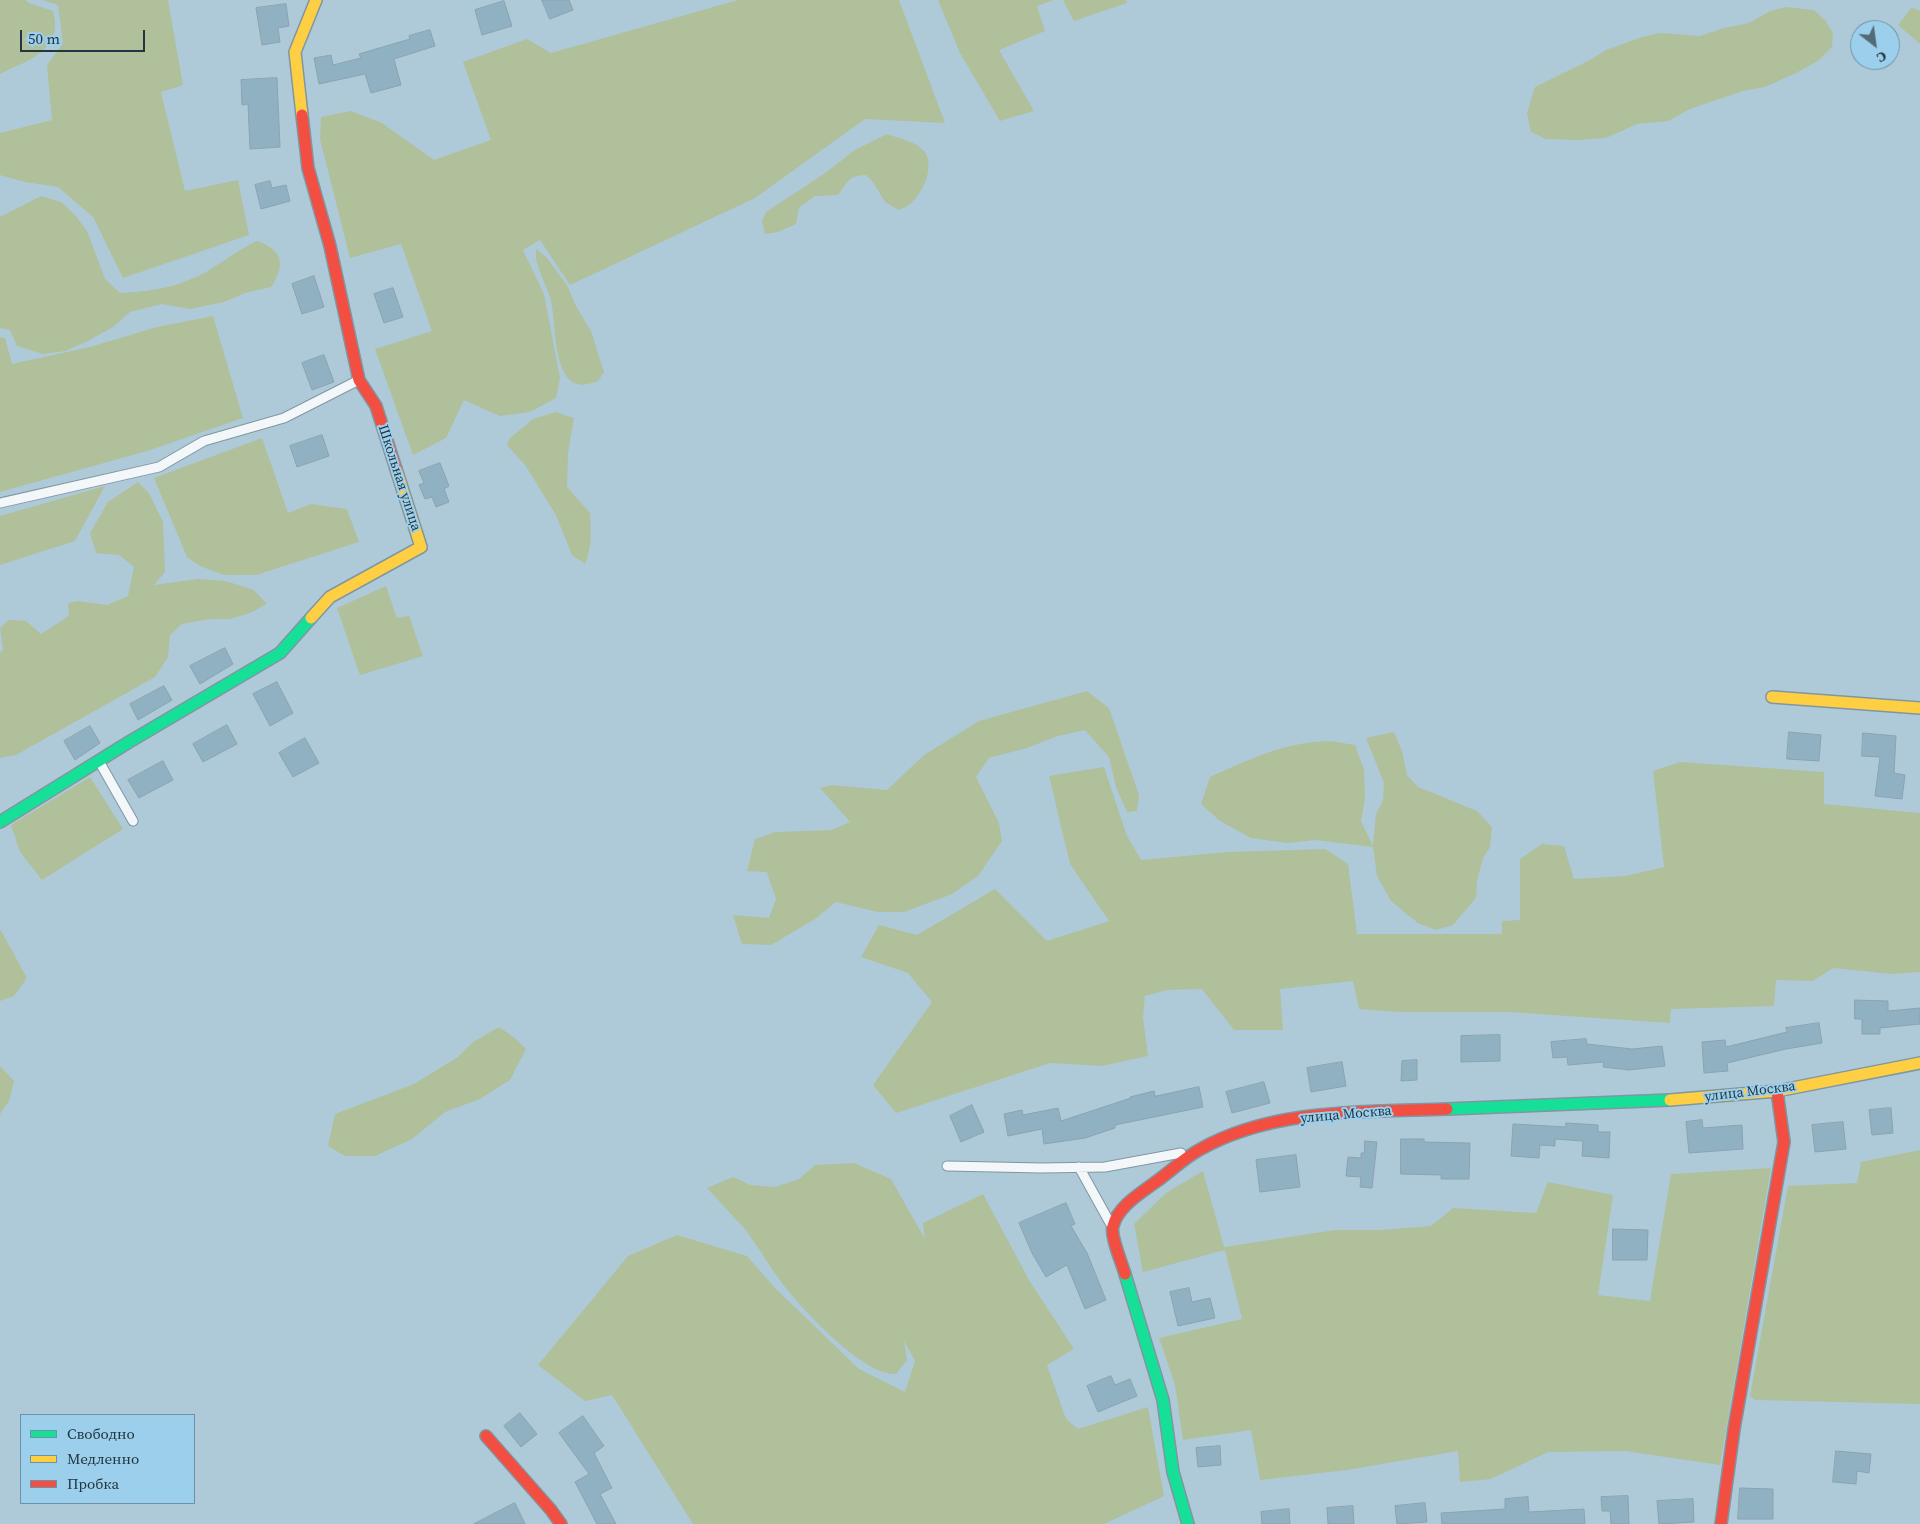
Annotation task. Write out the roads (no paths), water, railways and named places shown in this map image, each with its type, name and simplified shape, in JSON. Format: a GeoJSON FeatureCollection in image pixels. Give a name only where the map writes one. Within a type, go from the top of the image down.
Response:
{"type":"FeatureCollection","features":[{"type":"Feature","properties":{"kind":"street","name":"Школьная улица"},"geometry":{"type":"LineString","coordinates":[[0,822],[129,742],[280,653],[330,597],[421,546],[376,406],[359,380],[330,246],[308,168],[295,52],[316,0]]}},
{"type":"Feature","properties":{"kind":"street"},"geometry":{"type":"LineString","coordinates":[[1772,697],[1920,708]]}},
{"type":"Feature","properties":{"kind":"street","name":"улица Москва"},"geometry":{"type":"LineString","coordinates":[[1112,1228],[1119,1212],[1143,1191],[1199,1150],[1238,1132],[1283,1120],[1356,1112],[1682,1100],[1777,1091],[1920,1063]]}},
{"type":"Feature","properties":{"kind":"street"},"geometry":{"type":"LineString","coordinates":[[1721,1524],[1734,1428],[1784,1142],[1777,1091]]}},
{"type":"Feature","properties":{"kind":"street"},"geometry":{"type":"LineString","coordinates":[[1112,1228],[1163,1400],[1174,1472],[1188,1524]]}},
{"type":"Feature","properties":{"kind":"street"},"geometry":{"type":"LineString","coordinates":[[486,1436],[551,1510],[560,1524]]}},
{"type":"Feature","properties":{"kind":"lane"},"geometry":{"type":"LineString","coordinates":[[0,503],[159,467],[204,442],[284,418],[359,380]]}},
{"type":"Feature","properties":{"kind":"lane"},"geometry":{"type":"LineString","coordinates":[[99,761],[133,821]]}},
{"type":"Feature","properties":{"kind":"lane"},"geometry":{"type":"LineString","coordinates":[[948,1166],[1105,1167],[1199,1150]]}},
{"type":"Feature","properties":{"kind":"lane"},"geometry":{"type":"LineString","coordinates":[[1079,1167],[1112,1228]]}}]}
